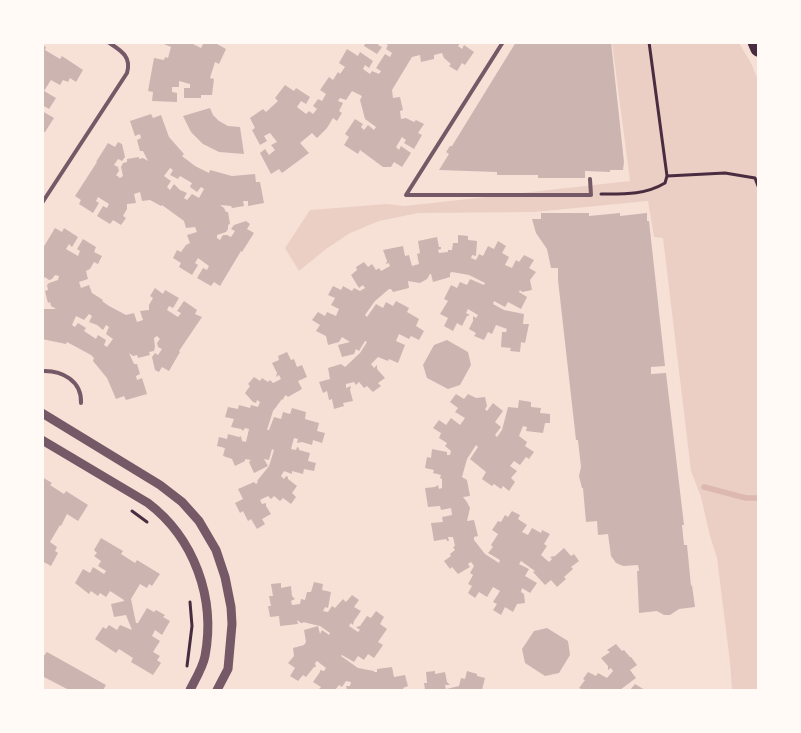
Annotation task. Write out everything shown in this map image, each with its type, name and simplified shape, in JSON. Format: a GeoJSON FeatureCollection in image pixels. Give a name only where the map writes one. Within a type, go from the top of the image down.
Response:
{"type":"FeatureCollection","features":[{"type":"Feature","properties":{"kind":"highway"},"geometry":{"type":"LineString","coordinates":[[755,42],[758,49]]}},
{"type":"Feature","properties":{"kind":"street"},"geometry":{"type":"LineString","coordinates":[[42,413],[160,485],[182,502],[199,521],[216,550],[232,607],[228,669],[217,690]]}},
{"type":"Feature","properties":{"kind":"street"},"geometry":{"type":"LineString","coordinates":[[42,440],[148,503],[178,532],[191,553],[201,577],[207,606],[208,628],[205,658],[190,690]]}},
{"type":"Feature","properties":{"kind":"lane"},"geometry":{"type":"LineString","coordinates":[[42,203],[129,70],[125,54],[108,42]]}},
{"type":"Feature","properties":{"kind":"lane"},"geometry":{"type":"LineString","coordinates":[[503,42],[406,195],[591,195],[590,179]]}},
{"type":"Feature","properties":{"kind":"lane"},"geometry":{"type":"LineString","coordinates":[[42,371],[58,372],[72,380],[78,387],[81,403]]}},
{"type":"Feature","properties":{"kind":"path"},"geometry":{"type":"LineString","coordinates":[[601,194],[634,194],[658,188],[665,183],[666,176],[649,42]]}},
{"type":"Feature","properties":{"kind":"path"},"geometry":{"type":"LineString","coordinates":[[666,176],[725,173],[756,178],[758,186]]}},
{"type":"Feature","properties":{"kind":"path"},"geometry":{"type":"LineString","coordinates":[[128,508],[150,524]]}},
{"type":"Feature","properties":{"kind":"path"},"geometry":{"type":"LineString","coordinates":[[182,674],[187,666],[192,626],[190,595]]}},
{"type":"Feature","properties":{"kind":"shaded area"},"geometry":{"type":"Polygon","coordinates":[[[612,43],[739,43],[751,63],[758,80],[758,690],[732,690],[717,558],[701,497],[691,471],[663,238],[654,237],[648,201],[534,212],[418,213],[379,221],[350,233],[326,249],[299,271],[285,248],[310,210],[387,204],[405,206],[630,181],[612,43]]]}},
{"type":"Feature","properties":{"kind":"building"},"geometry":{"type":"Polygon","coordinates":[[[165,42],[189,42],[201,48],[204,42],[217,42],[217,44],[226,49],[219,64],[215,62],[210,78],[214,79],[212,95],[201,95],[201,98],[184,98],[184,88],[190,88],[190,84],[179,81],[179,87],[172,87],[172,92],[177,93],[177,102],[152,101],[153,92],[148,91],[154,58],[164,60],[165,57],[168,58],[171,47],[164,44],[165,42]]]}},
{"type":"Feature","properties":{"kind":"building"},"geometry":{"type":"Polygon","coordinates":[[[366,42],[380,42],[378,45],[382,47],[377,54],[364,46],[366,42]]]}},
{"type":"Feature","properties":{"kind":"building"},"geometry":{"type":"Polygon","coordinates":[[[382,42],[461,42],[458,46],[462,49],[464,45],[474,52],[465,65],[462,63],[457,71],[449,66],[451,64],[444,58],[442,53],[434,55],[434,59],[421,62],[420,55],[412,57],[392,90],[393,98],[400,97],[403,110],[400,111],[401,119],[406,118],[414,122],[416,120],[424,124],[418,133],[422,135],[414,149],[404,143],[406,140],[402,137],[396,147],[399,150],[401,146],[411,153],[402,167],[394,162],[391,167],[383,167],[360,150],[358,154],[344,145],[349,137],[345,134],[355,119],[363,124],[361,127],[364,130],[368,125],[374,130],[376,127],[365,119],[360,100],[362,96],[352,91],[346,100],[340,98],[338,101],[343,103],[339,111],[342,113],[337,121],[333,118],[327,128],[317,138],[312,133],[300,143],[309,153],[282,173],[279,169],[271,174],[260,153],[265,149],[269,155],[275,150],[271,145],[277,142],[270,133],[264,136],[267,141],[260,145],[252,130],[255,128],[250,118],[263,109],[266,112],[278,101],[275,98],[285,85],[294,91],[296,88],[310,97],[306,104],[301,101],[297,107],[306,114],[309,111],[313,114],[317,109],[313,106],[318,99],[322,101],[326,94],[320,90],[329,77],[333,80],[338,72],[340,74],[345,67],[339,63],[347,49],[358,56],[360,52],[373,61],[369,68],[365,65],[363,69],[370,74],[372,71],[379,74],[381,71],[376,68],[385,54],[390,57],[392,53],[386,49],[388,45],[382,42]]]}},
{"type":"Feature","properties":{"kind":"building"},"geometry":{"type":"Polygon","coordinates":[[[516,42],[611,42],[624,162],[623,170],[610,170],[610,172],[585,171],[585,178],[538,178],[538,175],[497,175],[497,172],[439,170],[449,154],[446,152],[452,146],[516,42]]]}},
{"type":"Feature","properties":{"kind":"building"},"geometry":{"type":"Polygon","coordinates":[[[42,45],[46,47],[45,50],[60,59],[62,56],[83,70],[76,82],[70,78],[68,82],[63,80],[60,85],[51,80],[44,91],[56,98],[49,109],[42,105],[42,45]]]}},
{"type":"Feature","properties":{"kind":"building"},"geometry":{"type":"Polygon","coordinates":[[[210,108],[213,115],[219,121],[228,126],[240,127],[244,154],[219,152],[203,144],[191,132],[183,116],[210,108]]]}},
{"type":"Feature","properties":{"kind":"building"},"geometry":{"type":"Polygon","coordinates":[[[42,111],[54,118],[45,132],[42,131],[42,111]]]}},
{"type":"Feature","properties":{"kind":"building"},"geometry":{"type":"Polygon","coordinates":[[[151,114],[153,118],[161,115],[169,137],[184,154],[182,156],[195,166],[209,173],[210,170],[232,176],[255,174],[256,182],[260,182],[264,203],[248,206],[248,201],[243,201],[244,206],[232,208],[231,206],[220,205],[228,212],[230,224],[226,232],[217,235],[217,238],[220,240],[223,235],[231,237],[235,231],[231,229],[234,225],[246,221],[250,224],[247,229],[254,233],[220,286],[214,282],[211,286],[197,278],[203,268],[207,270],[209,266],[198,258],[195,263],[198,265],[192,275],[179,267],[181,263],[173,258],[177,250],[181,252],[190,243],[187,235],[197,232],[195,227],[186,228],[184,221],[162,205],[150,200],[142,201],[140,192],[134,194],[136,203],[127,204],[127,209],[123,216],[126,218],[121,225],[113,220],[110,224],[97,216],[103,206],[107,208],[109,204],[98,197],[96,201],[99,203],[93,213],[79,204],[81,200],[75,196],[108,143],[115,147],[118,142],[122,144],[125,157],[122,161],[118,159],[114,165],[118,167],[119,171],[116,175],[120,178],[123,176],[121,167],[123,163],[127,162],[127,159],[139,157],[139,159],[143,158],[148,161],[143,151],[140,151],[137,140],[141,138],[140,134],[135,136],[130,121],[151,114]],[[170,168],[164,176],[171,181],[167,187],[170,190],[174,184],[180,190],[187,193],[184,198],[187,200],[192,194],[199,198],[204,189],[201,187],[197,192],[190,187],[192,183],[180,176],[178,179],[170,175],[173,170],[170,168]]]}},
{"type":"Feature","properties":{"kind":"building"},"geometry":{"type":"Polygon","coordinates":[[[541,213],[589,213],[589,216],[620,213],[620,216],[647,213],[665,366],[651,367],[651,374],[666,373],[684,525],[682,525],[684,545],[687,545],[695,607],[679,609],[670,615],[664,615],[657,611],[639,613],[638,565],[623,566],[616,563],[611,556],[608,534],[598,535],[597,521],[586,522],[583,488],[579,476],[581,467],[578,440],[576,440],[558,268],[551,268],[547,249],[536,233],[532,219],[541,219],[541,213]]]}},
{"type":"Feature","properties":{"kind":"building"},"geometry":{"type":"Polygon","coordinates":[[[55,228],[62,232],[64,228],[78,237],[72,247],[69,244],[66,249],[78,256],[80,251],[77,249],[83,239],[96,247],[94,252],[102,256],[98,264],[94,262],[90,269],[86,271],[88,279],[79,282],[81,288],[89,285],[92,293],[109,306],[126,315],[134,313],[137,322],[143,320],[140,311],[149,310],[149,305],[153,298],[150,296],[155,288],[163,294],[165,290],[179,298],[173,308],[169,306],[167,310],[178,317],[181,313],[177,311],[184,301],[197,310],[195,314],[202,317],[179,351],[169,371],[162,367],[159,372],[155,370],[152,357],[155,353],[158,355],[162,349],[158,347],[157,343],[160,339],[157,336],[154,338],[154,351],[149,352],[150,355],[138,358],[137,355],[133,356],[129,353],[134,364],[137,364],[140,374],[136,376],[137,380],[142,378],[147,394],[126,400],[124,396],[116,399],[107,378],[93,361],[94,358],[91,355],[67,342],[66,344],[42,339],[42,305],[44,309],[56,309],[51,306],[50,302],[48,303],[45,291],[48,290],[47,285],[58,280],[59,276],[55,275],[49,280],[45,277],[42,281],[43,248],[55,228]],[[89,314],[84,320],[76,316],[72,325],[75,327],[78,323],[86,328],[84,331],[96,339],[98,335],[106,340],[104,345],[107,347],[113,339],[106,334],[109,327],[106,325],[103,330],[89,322],[92,316],[89,314]]]}},
{"type":"Feature","properties":{"kind":"building"},"geometry":{"type":"Polygon","coordinates":[[[458,235],[468,236],[468,240],[477,241],[476,256],[472,255],[471,258],[476,260],[479,254],[483,256],[488,246],[494,249],[498,241],[506,246],[502,253],[509,257],[505,265],[512,268],[516,260],[519,262],[524,255],[534,260],[529,268],[536,272],[530,280],[532,290],[522,292],[520,290],[519,292],[527,297],[521,309],[508,302],[505,307],[494,301],[493,304],[504,310],[524,314],[523,324],[529,324],[525,343],[521,342],[520,352],[510,351],[511,348],[501,347],[502,332],[506,332],[507,329],[496,325],[492,334],[488,332],[484,340],[474,336],[476,333],[469,329],[473,316],[476,318],[478,315],[468,309],[466,313],[470,315],[467,316],[462,326],[457,323],[453,331],[444,326],[448,318],[440,314],[448,301],[444,299],[451,285],[457,288],[460,282],[467,285],[470,279],[484,285],[485,283],[469,275],[452,272],[450,277],[433,282],[430,274],[427,279],[420,283],[408,281],[409,288],[393,292],[389,289],[375,301],[365,315],[367,317],[376,304],[383,308],[386,302],[393,306],[396,301],[409,308],[407,312],[419,319],[416,326],[424,331],[419,340],[411,336],[409,339],[399,334],[396,341],[405,345],[398,363],[378,357],[371,364],[374,368],[377,365],[377,369],[385,378],[378,383],[381,386],[373,392],[367,386],[364,388],[359,382],[356,385],[354,382],[346,384],[346,388],[351,386],[350,390],[353,401],[343,403],[344,406],[334,409],[332,399],[329,400],[327,391],[323,393],[319,382],[330,379],[328,368],[341,364],[345,367],[360,353],[367,342],[365,341],[359,351],[356,349],[354,354],[342,357],[338,345],[350,342],[342,337],[339,342],[328,345],[326,336],[316,331],[320,325],[312,320],[318,312],[325,316],[327,312],[336,316],[339,309],[331,305],[335,298],[328,295],[333,286],[341,290],[343,286],[352,291],[354,288],[360,291],[365,288],[363,285],[359,288],[351,275],[357,270],[356,267],[364,262],[368,267],[372,264],[376,270],[379,268],[381,271],[390,266],[389,263],[386,264],[387,261],[383,250],[403,246],[405,256],[409,255],[412,266],[419,264],[417,254],[420,253],[418,241],[437,237],[439,247],[441,247],[438,250],[439,253],[448,252],[448,250],[452,250],[453,243],[458,243],[458,235]]]}},
{"type":"Feature","properties":{"kind":"building"},"geometry":{"type":"Polygon","coordinates":[[[447,340],[468,352],[471,365],[460,385],[448,389],[427,378],[423,365],[434,345],[447,340]]]}},
{"type":"Feature","properties":{"kind":"building"},"geometry":{"type":"Polygon","coordinates":[[[287,352],[291,360],[294,359],[297,367],[302,365],[307,377],[298,381],[302,389],[288,397],[286,395],[282,399],[273,411],[267,430],[269,430],[274,417],[281,419],[283,412],[290,414],[292,408],[306,412],[305,419],[319,423],[317,431],[325,433],[322,443],[313,440],[312,445],[302,442],[297,443],[298,439],[294,438],[291,449],[296,450],[297,447],[299,450],[310,453],[308,461],[316,463],[314,471],[304,469],[303,474],[292,471],[292,474],[284,471],[281,476],[284,479],[286,476],[288,477],[297,486],[292,493],[296,497],[291,504],[283,498],[280,501],[274,496],[271,499],[268,496],[260,500],[262,504],[266,503],[271,514],[262,519],[265,524],[257,529],[251,519],[248,521],[243,511],[240,513],[235,503],[243,499],[238,489],[258,482],[269,466],[274,450],[272,449],[269,460],[264,459],[268,466],[254,473],[249,462],[251,460],[245,459],[245,461],[235,466],[232,459],[223,456],[225,448],[217,446],[219,437],[227,439],[228,434],[241,436],[242,441],[246,442],[249,429],[245,428],[243,431],[231,427],[234,419],[225,417],[228,407],[238,409],[239,405],[250,408],[251,405],[258,407],[260,402],[257,400],[256,403],[253,402],[245,393],[250,386],[248,384],[254,377],[260,381],[262,378],[273,383],[281,379],[279,375],[276,377],[277,373],[272,363],[279,360],[278,356],[287,352]]]}},
{"type":"Feature","properties":{"kind":"building"},"geometry":{"type":"Polygon","coordinates":[[[456,394],[464,399],[468,394],[476,398],[485,397],[487,406],[485,409],[487,411],[493,403],[503,411],[495,422],[501,427],[495,435],[497,437],[502,430],[508,407],[518,408],[519,400],[531,402],[531,407],[541,408],[540,413],[550,414],[550,423],[545,423],[543,433],[526,431],[527,427],[523,426],[519,436],[527,442],[525,446],[534,452],[529,459],[526,457],[520,465],[514,461],[510,466],[517,471],[511,478],[515,482],[509,491],[503,486],[501,489],[494,484],[492,486],[482,479],[486,472],[470,459],[478,447],[476,445],[467,459],[462,477],[467,480],[470,496],[463,497],[470,508],[467,521],[474,520],[478,536],[474,537],[474,540],[485,554],[499,563],[500,560],[488,553],[493,547],[491,545],[498,534],[492,530],[498,521],[501,522],[505,515],[508,517],[512,511],[520,515],[518,519],[527,525],[522,532],[528,535],[532,528],[541,533],[542,530],[550,534],[544,544],[547,546],[541,555],[549,562],[552,559],[550,557],[555,556],[564,548],[571,556],[574,554],[579,561],[571,567],[573,569],[564,577],[566,579],[557,587],[551,580],[545,585],[533,572],[535,571],[521,561],[519,564],[529,569],[525,576],[537,583],[530,593],[522,588],[521,592],[524,594],[525,603],[517,604],[513,612],[505,607],[501,615],[493,610],[497,604],[493,602],[500,591],[493,587],[487,597],[479,592],[475,598],[468,593],[472,586],[468,584],[473,575],[470,573],[474,566],[471,562],[468,564],[470,567],[458,574],[452,567],[450,569],[444,561],[455,550],[453,547],[455,546],[453,537],[448,537],[449,541],[446,539],[434,541],[431,523],[443,522],[442,517],[452,515],[451,508],[441,510],[440,506],[428,507],[425,488],[438,485],[439,489],[442,488],[442,479],[440,478],[441,475],[433,473],[434,470],[425,468],[427,457],[431,458],[432,449],[447,452],[447,455],[450,455],[451,451],[445,446],[447,443],[439,438],[441,433],[433,428],[439,420],[446,425],[451,418],[460,425],[465,418],[455,412],[458,408],[450,402],[456,394]]]}},
{"type":"Feature","properties":{"kind":"building"},"geometry":{"type":"Polygon","coordinates":[[[42,477],[64,494],[66,491],[88,505],[78,521],[67,514],[60,525],[50,542],[57,547],[55,551],[58,553],[51,566],[42,561],[42,477]]]}},
{"type":"Feature","properties":{"kind":"building"},"geometry":{"type":"Polygon","coordinates":[[[101,538],[123,551],[121,554],[135,563],[137,560],[160,574],[152,586],[149,584],[147,588],[140,584],[131,599],[136,623],[138,623],[147,608],[165,615],[163,617],[170,621],[162,635],[155,630],[152,636],[160,641],[153,652],[160,656],[157,660],[161,663],[153,675],[131,662],[133,658],[119,649],[116,653],[95,639],[103,627],[106,629],[109,625],[117,630],[120,625],[132,630],[126,615],[114,617],[111,604],[124,600],[110,591],[106,597],[100,593],[98,596],[91,591],[89,594],[75,583],[83,569],[90,573],[93,567],[104,574],[106,571],[98,566],[101,561],[94,556],[97,553],[94,550],[101,538]]]}},
{"type":"Feature","properties":{"kind":"building"},"geometry":{"type":"Polygon","coordinates":[[[314,582],[323,584],[322,590],[331,592],[328,608],[325,607],[323,611],[328,612],[332,606],[335,608],[343,599],[346,602],[352,595],[359,600],[354,607],[361,611],[353,625],[351,623],[349,626],[358,632],[360,630],[356,627],[360,626],[367,616],[371,618],[376,611],[384,617],[380,624],[387,629],[378,642],[383,645],[374,658],[368,654],[364,660],[358,656],[354,662],[341,656],[358,668],[374,672],[377,672],[377,669],[392,667],[394,677],[405,675],[408,686],[403,688],[404,690],[347,690],[346,686],[350,686],[351,682],[346,681],[342,687],[339,685],[335,690],[318,690],[321,687],[313,682],[320,670],[324,671],[326,668],[317,661],[315,663],[316,667],[306,677],[303,675],[298,681],[290,676],[295,668],[288,663],[294,656],[293,648],[304,645],[306,642],[304,630],[318,626],[320,634],[322,630],[329,635],[330,633],[320,626],[301,623],[297,620],[298,624],[280,626],[279,616],[270,617],[268,606],[271,606],[269,596],[273,596],[271,584],[281,583],[281,588],[291,586],[292,596],[295,599],[291,601],[292,605],[300,604],[301,599],[305,600],[307,592],[311,592],[314,582]]]}},
{"type":"Feature","properties":{"kind":"building"},"geometry":{"type":"Polygon","coordinates":[[[547,628],[568,641],[570,655],[559,673],[545,676],[525,663],[522,649],[534,631],[547,628]]]}},
{"type":"Feature","properties":{"kind":"building"},"geometry":{"type":"Polygon","coordinates":[[[616,644],[637,665],[630,670],[636,678],[620,690],[584,690],[579,688],[588,672],[596,676],[598,673],[607,678],[613,671],[611,668],[608,670],[608,666],[601,658],[610,652],[607,650],[616,644]]]}},
{"type":"Feature","properties":{"kind":"building"},"geometry":{"type":"Polygon","coordinates":[[[47,652],[106,685],[103,690],[69,690],[42,676],[42,658],[47,652]]]}},
{"type":"Feature","properties":{"kind":"building"},"geometry":{"type":"Polygon","coordinates":[[[435,671],[435,674],[445,672],[447,682],[450,685],[445,685],[446,689],[459,686],[461,678],[465,679],[467,671],[477,674],[477,676],[485,678],[482,690],[425,690],[424,683],[427,683],[426,672],[435,671]]]}},
{"type":"Feature","properties":{"kind":"building"},"geometry":{"type":"Polygon","coordinates":[[[635,684],[645,690],[630,690],[635,684]]]}},
{"type":"Feature","properties":{"kind":"waterway"},"geometry":{"type":"LineString","coordinates":[[704,487],[746,498],[758,498]]}}]}
